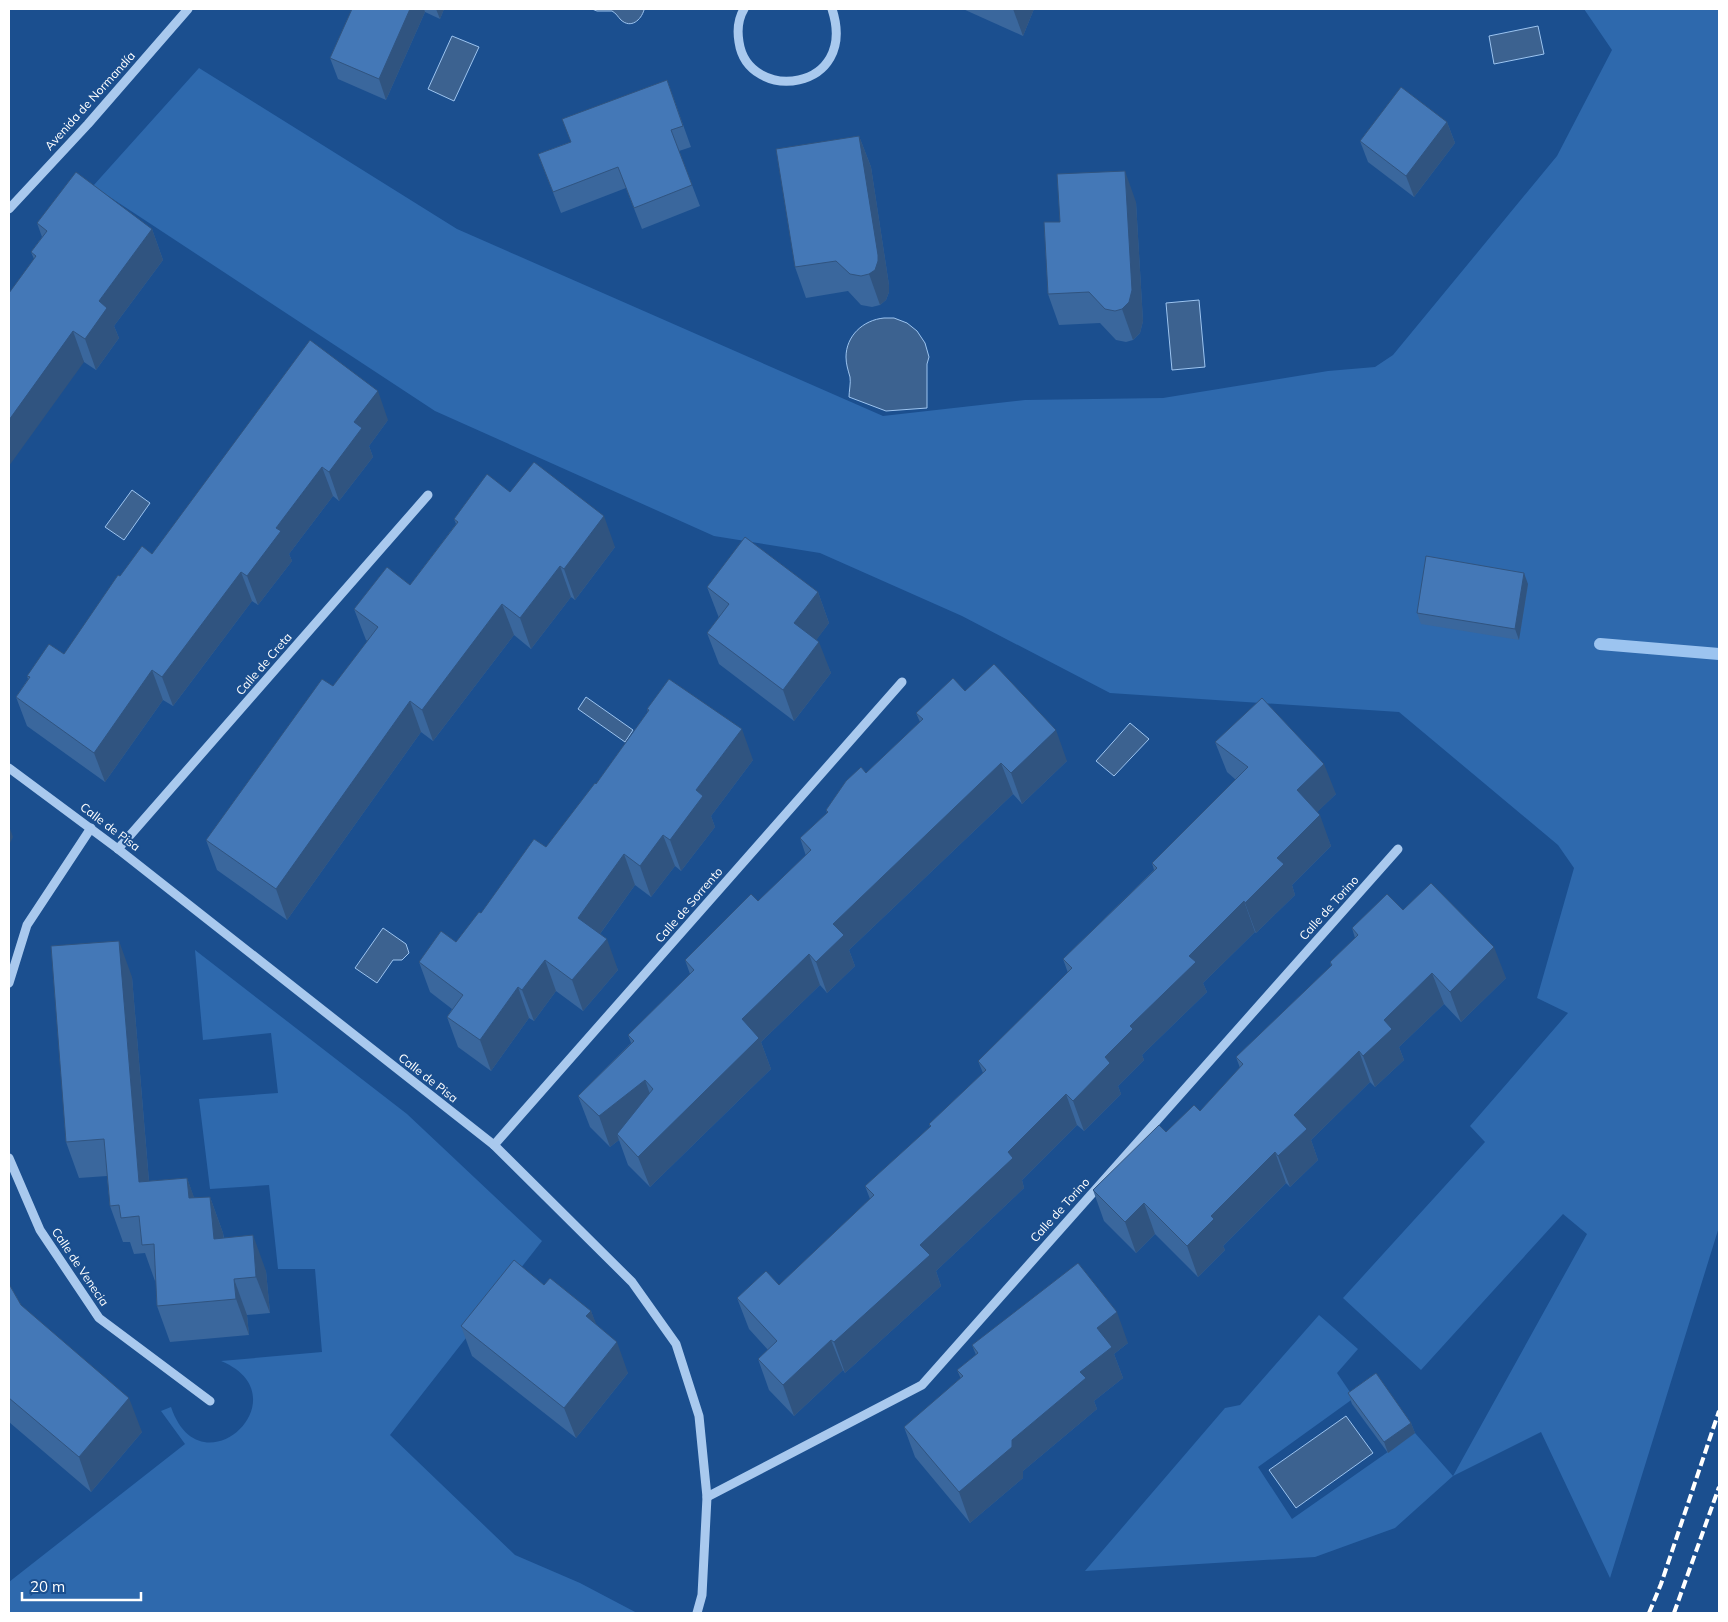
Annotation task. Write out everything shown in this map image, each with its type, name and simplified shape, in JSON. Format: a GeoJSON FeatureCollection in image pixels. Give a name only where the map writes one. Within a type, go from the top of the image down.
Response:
{"type":"FeatureCollection","features":[{"type":"Feature","properties":{"kind":"street","name":"Avenida de Normandía"},"geometry":{"type":"LineString","coordinates":[[9,209],[88,124],[188,9]]}},
{"type":"Feature","properties":{"kind":"street"},"geometry":{"type":"LineString","coordinates":[[744,9],[740,15],[737,31],[740,47],[747,62],[759,73],[774,80],[790,82],[807,78],[820,70],[831,57],[837,33],[837,25],[832,9]]}},
{"type":"Feature","properties":{"kind":"street","name":"Calle de Creta"},"geometry":{"type":"LineString","coordinates":[[118,848],[428,495]]}},
{"type":"Feature","properties":{"kind":"street","name":"Calle de Sorrento"},"geometry":{"type":"LineString","coordinates":[[494,1146],[902,682]]}},
{"type":"Feature","properties":{"kind":"street","name":"Calle de Pisa"},"geometry":{"type":"LineString","coordinates":[[9,768],[118,848],[494,1146],[632,1282],[676,1344],[699,1416],[707,1497],[702,1595],[697,1613]]}},
{"type":"Feature","properties":{"kind":"street"},"geometry":{"type":"LineString","coordinates":[[9,983],[27,925],[91,828]]}},
{"type":"Feature","properties":{"kind":"street","name":"Calle de Torino"},"geometry":{"type":"LineString","coordinates":[[707,1497],[922,1385],[1398,849]]}},
{"type":"Feature","properties":{"kind":"street","name":"Calle de Venecia"},"geometry":{"type":"LineString","coordinates":[[9,1158],[40,1230],[99,1318],[210,1402]]}},
{"type":"Feature","properties":{"kind":"shaded area"},"geometry":{"type":"Polygon","coordinates":[[[592,9],[644,10],[638,20],[628,24],[612,11],[592,9]]]}},
{"type":"Feature","properties":{"kind":"shaded area"},"geometry":{"type":"Polygon","coordinates":[[[1584,9],[1719,9],[1719,1227],[1610,1578],[1541,1432],[1453,1476],[1587,1234],[1563,1214],[1421,1370],[1343,1298],[1485,1142],[1470,1126],[1568,1013],[1537,998],[1574,868],[1558,845],[1399,712],[1110,693],[962,616],[820,553],[714,536],[435,411],[93,186],[199,68],[457,229],[883,416],[1025,400],[1163,398],[1328,371],[1375,367],[1393,355],[1557,156],[1612,50],[1584,9]]]}},
{"type":"Feature","properties":{"kind":"shaded area"},"geometry":{"type":"Polygon","coordinates":[[[1538,26],[1544,54],[1494,64],[1489,36],[1538,26]]]}},
{"type":"Feature","properties":{"kind":"shaded area"},"geometry":{"type":"Polygon","coordinates":[[[452,36],[479,47],[454,101],[428,89],[452,36]]]}},
{"type":"Feature","properties":{"kind":"shaded area"},"geometry":{"type":"Polygon","coordinates":[[[1199,300],[1205,367],[1172,370],[1166,303],[1199,300]]]}},
{"type":"Feature","properties":{"kind":"shaded area"},"geometry":{"type":"Polygon","coordinates":[[[884,318],[894,318],[907,323],[917,331],[925,343],[929,357],[927,364],[927,408],[886,411],[849,397],[850,379],[846,357],[849,342],[857,330],[869,322],[884,318]]]}},
{"type":"Feature","properties":{"kind":"shaded area"},"geometry":{"type":"Polygon","coordinates":[[[132,490],[150,503],[124,540],[105,527],[132,490]]]}},
{"type":"Feature","properties":{"kind":"shaded area"},"geometry":{"type":"Polygon","coordinates":[[[586,697],[633,730],[625,742],[578,709],[586,697]]]}},
{"type":"Feature","properties":{"kind":"shaded area"},"geometry":{"type":"Polygon","coordinates":[[[1130,723],[1149,739],[1114,776],[1096,761],[1130,723]]]}},
{"type":"Feature","properties":{"kind":"shaded area"},"geometry":{"type":"Polygon","coordinates":[[[383,928],[406,944],[409,953],[402,960],[393,960],[377,983],[355,968],[383,928]]]}},
{"type":"Feature","properties":{"kind":"shaded area"},"geometry":{"type":"Polygon","coordinates":[[[195,950],[407,1114],[542,1241],[390,1435],[515,1555],[580,1583],[637,1613],[9,1613],[9,1582],[185,1444],[161,1411],[171,1407],[185,1432],[203,1442],[222,1440],[239,1430],[250,1414],[253,1395],[244,1377],[221,1361],[322,1352],[315,1269],[278,1269],[269,1185],[210,1189],[199,1099],[278,1093],[271,1033],[203,1040],[195,950]]]}},
{"type":"Feature","properties":{"kind":"shaded area"},"geometry":{"type":"Polygon","coordinates":[[[1319,1315],[1358,1349],[1337,1373],[1354,1398],[1258,1467],[1292,1519],[1415,1433],[1453,1476],[1395,1528],[1315,1557],[1085,1571],[1225,1408],[1240,1405],[1319,1315]]]}},
{"type":"Feature","properties":{"kind":"shaded area"},"geometry":{"type":"Polygon","coordinates":[[[1346,1416],[1373,1453],[1296,1508],[1269,1470],[1346,1416]]]}},
{"type":"Feature","properties":{"kind":"building"},"geometry":{"type":"Polygon","coordinates":[[[352,9],[410,9],[379,79],[330,58],[352,9]]]}},
{"type":"Feature","properties":{"kind":"building"},"geometry":{"type":"Polygon","coordinates":[[[667,80],[683,126],[671,130],[692,185],[634,208],[618,167],[553,192],[538,154],[571,142],[562,119],[667,80]]]}},
{"type":"Feature","properties":{"kind":"building"},"geometry":{"type":"Polygon","coordinates":[[[1401,87],[1447,122],[1406,176],[1360,141],[1401,87]]]}},
{"type":"Feature","properties":{"kind":"building"},"geometry":{"type":"Polygon","coordinates":[[[859,136],[878,255],[875,270],[861,276],[850,274],[836,261],[795,267],[776,149],[859,136]]]}},
{"type":"Feature","properties":{"kind":"building"},"geometry":{"type":"Polygon","coordinates":[[[1125,171],[1132,290],[1129,302],[1122,309],[1115,311],[1105,309],[1089,292],[1048,294],[1044,222],[1060,222],[1057,174],[1125,171]]]}},
{"type":"Feature","properties":{"kind":"building"},"geometry":{"type":"Polygon","coordinates":[[[76,172],[152,229],[99,301],[107,308],[85,339],[73,331],[9,420],[9,293],[36,256],[31,252],[47,231],[37,223],[76,172]]]}},
{"type":"Feature","properties":{"kind":"building"},"geometry":{"type":"Polygon","coordinates":[[[310,340],[378,391],[354,422],[362,428],[329,472],[322,467],[276,528],[281,531],[247,576],[241,572],[162,677],[152,670],[94,753],[16,697],[30,677],[27,676],[49,644],[64,654],[118,575],[120,576],[142,546],[152,554],[310,340]]]}},
{"type":"Feature","properties":{"kind":"building"},"geometry":{"type":"Polygon","coordinates":[[[534,462],[604,516],[564,569],[560,566],[520,618],[502,604],[422,710],[410,701],[276,889],[206,840],[322,679],[333,686],[378,627],[354,609],[387,567],[410,585],[458,522],[454,519],[487,474],[510,492],[534,462]]]}},
{"type":"Feature","properties":{"kind":"building"},"geometry":{"type":"Polygon","coordinates":[[[745,537],[818,592],[794,623],[819,642],[783,690],[707,633],[729,604],[707,587],[745,537]]]}},
{"type":"Feature","properties":{"kind":"building"},"geometry":{"type":"Polygon","coordinates":[[[1426,556],[1524,573],[1515,629],[1417,613],[1426,556]]]}},
{"type":"Feature","properties":{"kind":"building"},"geometry":{"type":"Polygon","coordinates":[[[994,664],[1056,730],[1011,773],[1001,763],[833,924],[844,935],[816,962],[809,954],[742,1019],[759,1038],[638,1157],[617,1134],[653,1089],[645,1080],[599,1116],[578,1096],[634,1041],[628,1035],[694,970],[685,960],[751,894],[758,901],[811,850],[800,838],[828,812],[826,810],[846,781],[861,767],[866,773],[923,719],[916,713],[953,678],[965,691],[994,664]]]}},
{"type":"Feature","properties":{"kind":"building"},"geometry":{"type":"Polygon","coordinates":[[[669,679],[742,729],[696,790],[703,796],[670,840],[663,835],[640,866],[624,854],[578,918],[607,939],[572,980],[545,960],[522,990],[518,987],[480,1040],[447,1017],[463,995],[419,962],[441,931],[456,942],[479,912],[481,913],[534,839],[546,847],[596,784],[669,679]]]}},
{"type":"Feature","properties":{"kind":"building"},"geometry":{"type":"Polygon","coordinates":[[[1262,698],[1324,764],[1297,790],[1320,815],[1277,858],[1284,864],[1189,956],[1196,962],[1130,1026],[1133,1029],[1105,1057],[1110,1063],[1073,1101],[1066,1094],[1008,1152],[1013,1158],[920,1245],[930,1255],[834,1342],[831,1340],[783,1385],[758,1359],[777,1341],[737,1298],[766,1271],[779,1285],[874,1195],[865,1186],[931,1126],[929,1124],[986,1070],[978,1061],[1072,968],[1063,959],[1157,868],[1152,863],[1248,767],[1215,742],[1262,698]]]}},
{"type":"Feature","properties":{"kind":"building"},"geometry":{"type":"Polygon","coordinates":[[[1431,883],[1494,947],[1450,992],[1432,973],[1384,1020],[1392,1029],[1363,1056],[1359,1051],[1294,1115],[1307,1129],[1278,1156],[1275,1152],[1211,1216],[1214,1219],[1187,1246],[1144,1203],[1125,1222],[1093,1190],[1159,1125],[1166,1132],[1194,1105],[1200,1111],[1243,1064],[1236,1057],[1332,965],[1330,962],[1358,935],[1352,928],[1387,894],[1403,910],[1431,883]]]}},
{"type":"Feature","properties":{"kind":"building"},"geometry":{"type":"Polygon","coordinates":[[[119,941],[139,1182],[187,1178],[189,1198],[210,1197],[214,1239],[253,1235],[256,1277],[234,1279],[236,1299],[157,1306],[154,1244],[142,1245],[139,1216],[121,1218],[119,1205],[110,1206],[104,1139],[66,1142],[51,946],[119,941]]]}},
{"type":"Feature","properties":{"kind":"building"},"geometry":{"type":"Polygon","coordinates":[[[514,1260],[544,1285],[550,1278],[591,1311],[586,1316],[617,1342],[564,1408],[461,1326],[514,1260]]]}},
{"type":"Feature","properties":{"kind":"building"},"geometry":{"type":"Polygon","coordinates":[[[1078,1263],[1117,1312],[1097,1328],[1112,1347],[1080,1372],[1086,1378],[1012,1440],[1012,1447],[959,1492],[904,1427],[963,1376],[957,1370],[978,1353],[972,1345],[1078,1263]]]}},
{"type":"Feature","properties":{"kind":"building"},"geometry":{"type":"Polygon","coordinates":[[[9,1284],[21,1305],[129,1398],[79,1457],[9,1398],[9,1284]]]}},
{"type":"Feature","properties":{"kind":"building"},"geometry":{"type":"Polygon","coordinates":[[[1376,1373],[1411,1423],[1384,1442],[1348,1393],[1376,1373]]]}},
{"type":"Feature","properties":{"kind":"waterway"},"geometry":{"type":"LineString","coordinates":[[1600,644],[1719,654]]}},
{"type":"Feature","properties":{"kind":"railway"},"geometry":{"type":"LineString","coordinates":[[1649,1613],[1661,1584],[1719,1411]]}},
{"type":"Feature","properties":{"kind":"railway"},"geometry":{"type":"LineString","coordinates":[[1674,1613],[1719,1487]]}}]}
